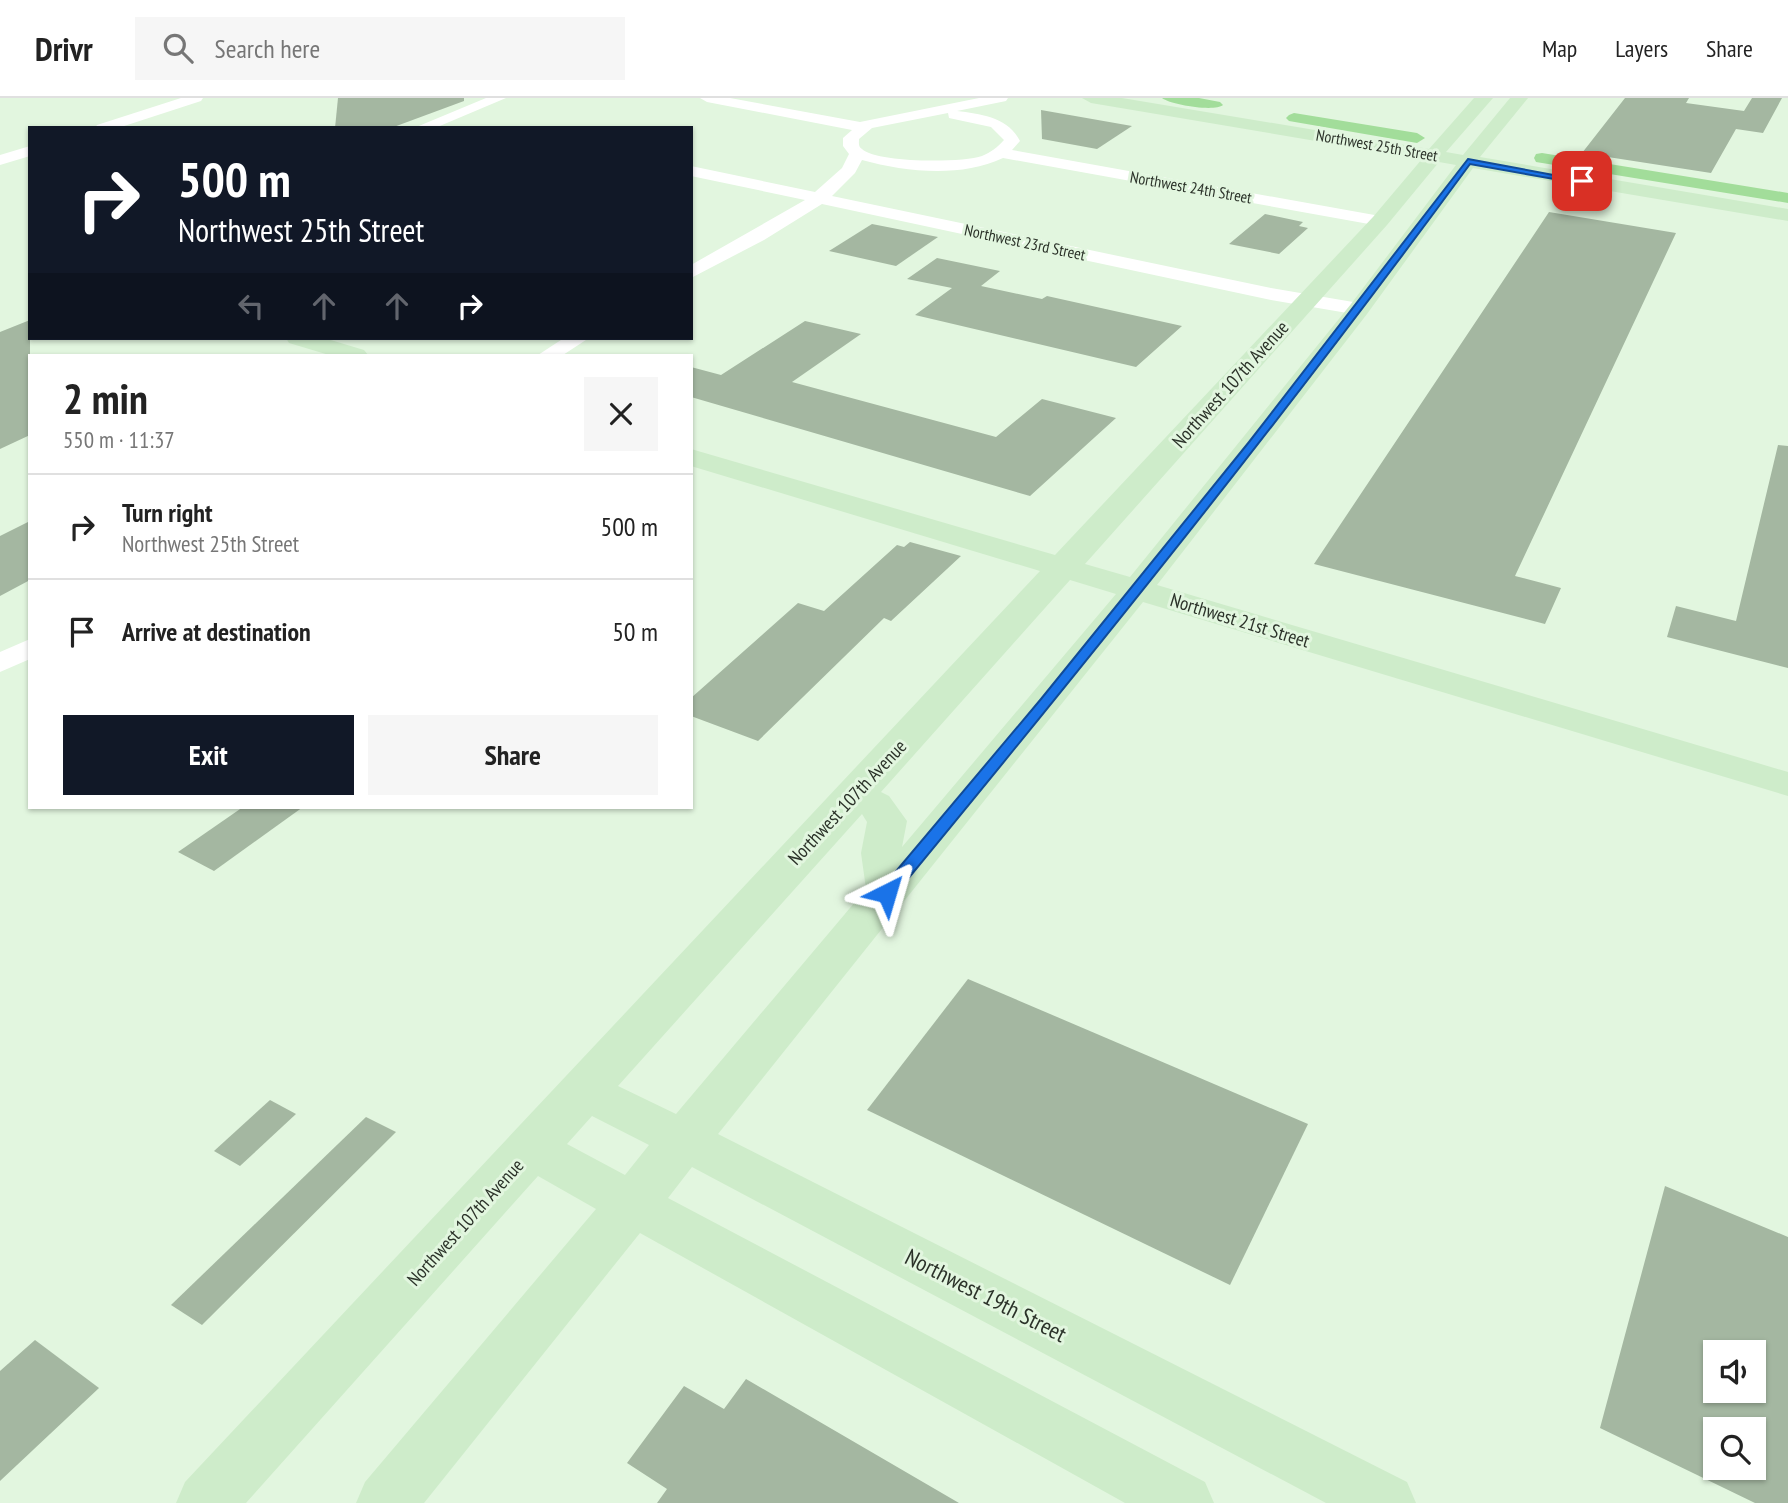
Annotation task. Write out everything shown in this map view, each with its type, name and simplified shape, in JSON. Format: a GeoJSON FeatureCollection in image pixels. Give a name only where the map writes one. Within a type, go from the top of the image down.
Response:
{"type":"FeatureCollection","features":[{"type":"Feature","properties":{"kind":"main road","name":"Northwest 25th Street"},"geometry":{"type":"LineString","coordinates":[[1091,98],[1788,215]]}},
{"type":"Feature","properties":{"kind":"main road","name":"Northwest 107th Avenue"},"geometry":{"type":"LineString","coordinates":[[206,1503],[1380,221],[1442,143],[1484,98]]}},
{"type":"Feature","properties":{"kind":"main road"},"geometry":{"type":"LineString","coordinates":[[386,1503],[1138,589],[1359,309],[1468,161],[1519,98]]}},
{"type":"Feature","properties":{"kind":"main road"},"geometry":{"type":"LineString","coordinates":[[305,340],[352,354]]}},
{"type":"Feature","properties":{"kind":"main road","name":"Northwest 21st Street"},"geometry":{"type":"LineString","coordinates":[[693,458],[1788,784]]}},
{"type":"Feature","properties":{"kind":"main road"},"geometry":{"type":"LineString","coordinates":[[854,795],[875,805],[887,821],[881,853],[887,893]]}},
{"type":"Feature","properties":{"kind":"main road","name":"Northwest 19th Street"},"geometry":{"type":"LineString","coordinates":[[585,1091],[684,1139],[1386,1503]]}},
{"type":"Feature","properties":{"kind":"main road"},"geometry":{"type":"LineString","coordinates":[[532,1149],[634,1201],[1184,1503]]}},
{"type":"Feature","properties":{"kind":"street"},"geometry":{"type":"LineString","coordinates":[[109,126],[196,98]]}},
{"type":"Feature","properties":{"kind":"street"},"geometry":{"type":"LineString","coordinates":[[426,126],[499,98]]}},
{"type":"Feature","properties":{"kind":"street"},"geometry":{"type":"LineString","coordinates":[[707,98],[861,127]]}},
{"type":"Feature","properties":{"kind":"street"},"geometry":{"type":"LineString","coordinates":[[954,115],[997,125],[1006,130],[1012,141],[1002,153],[976,161],[931,166],[885,162],[857,154],[850,146],[850,138],[861,127],[892,117],[1004,98]]}},
{"type":"Feature","properties":{"kind":"street"},"geometry":{"type":"LineString","coordinates":[[997,125],[994,114],[1004,98]]}},
{"type":"Feature","properties":{"kind":"street"},"geometry":{"type":"LineString","coordinates":[[443,119],[474,125]]}},
{"type":"Feature","properties":{"kind":"street"},"geometry":{"type":"LineString","coordinates":[[0,160],[28,152]]}},
{"type":"Feature","properties":{"kind":"street","name":"Northwest 24th Street"},"geometry":{"type":"LineString","coordinates":[[1002,153],[1380,221]]}},
{"type":"Feature","properties":{"kind":"street"},"geometry":{"type":"LineString","coordinates":[[693,272],[821,199],[850,171],[857,154]]}},
{"type":"Feature","properties":{"kind":"street","name":"Northwest 23rd Street"},"geometry":{"type":"LineString","coordinates":[[693,171],[1359,309]]}},
{"type":"Feature","properties":{"kind":"street"},"geometry":{"type":"LineString","coordinates":[[550,354],[575,340]]}},
{"type":"Feature","properties":{"kind":"street"},"geometry":{"type":"LineString","coordinates":[[0,664],[28,648]]}},
{"type":"Feature","properties":{"kind":"building"},"geometry":{"type":"Polygon","coordinates":[[[338,98],[464,98],[464,101],[396,126],[335,126],[338,98]]]}},
{"type":"Feature","properties":{"kind":"building"},"geometry":{"type":"Polygon","coordinates":[[[1625,98],[1689,98],[1686,103],[1744,111],[1752,98],[1782,98],[1763,133],[1736,129],[1711,173],[1582,153],[1625,98]]]}},
{"type":"Feature","properties":{"kind":"building"},"geometry":{"type":"Polygon","coordinates":[[[1041,110],[1132,126],[1097,149],[1042,139],[1041,110]]]}},
{"type":"Feature","properties":{"kind":"building"},"geometry":{"type":"Polygon","coordinates":[[[1549,212],[1676,233],[1515,576],[1561,588],[1545,624],[1314,564],[1549,212]]]}},
{"type":"Feature","properties":{"kind":"building"},"geometry":{"type":"Polygon","coordinates":[[[1265,214],[1303,222],[1299,226],[1308,228],[1279,254],[1229,244],[1265,214]]]}},
{"type":"Feature","properties":{"kind":"building"},"geometry":{"type":"Polygon","coordinates":[[[872,224],[938,237],[896,266],[829,251],[872,224]]]}},
{"type":"Feature","properties":{"kind":"building"},"geometry":{"type":"Polygon","coordinates":[[[937,258],[1000,271],[981,286],[1042,299],[1047,296],[1182,326],[1136,367],[915,315],[952,288],[907,279],[937,258]]]}},
{"type":"Feature","properties":{"kind":"building"},"geometry":{"type":"Polygon","coordinates":[[[28,321],[28,436],[0,449],[0,332],[28,321]]]}},
{"type":"Feature","properties":{"kind":"building"},"geometry":{"type":"Polygon","coordinates":[[[805,321],[861,334],[792,382],[996,437],[1042,399],[1116,418],[1030,496],[693,398],[693,368],[721,375],[805,321]]]}},
{"type":"Feature","properties":{"kind":"building"},"geometry":{"type":"Polygon","coordinates":[[[1778,445],[1788,446],[1788,668],[1667,637],[1676,606],[1736,621],[1778,445]]]}},
{"type":"Feature","properties":{"kind":"building"},"geometry":{"type":"Polygon","coordinates":[[[28,522],[28,581],[0,596],[0,536],[28,522]]]}},
{"type":"Feature","properties":{"kind":"building"},"geometry":{"type":"Polygon","coordinates":[[[910,542],[961,556],[891,621],[884,618],[758,741],[693,717],[693,696],[798,603],[824,611],[897,545],[904,547],[910,542]]]}},
{"type":"Feature","properties":{"kind":"building"},"geometry":{"type":"Polygon","coordinates":[[[240,809],[300,809],[214,871],[178,852],[240,809]]]}},
{"type":"Feature","properties":{"kind":"building"},"geometry":{"type":"Polygon","coordinates":[[[968,979],[1308,1124],[1230,1285],[867,1110],[968,979]]]}},
{"type":"Feature","properties":{"kind":"building"},"geometry":{"type":"Polygon","coordinates":[[[270,1100],[296,1114],[240,1166],[214,1151],[270,1100]]]}},
{"type":"Feature","properties":{"kind":"building"},"geometry":{"type":"Polygon","coordinates":[[[366,1117],[396,1132],[202,1325],[171,1305],[366,1117]]]}},
{"type":"Feature","properties":{"kind":"building"},"geometry":{"type":"Polygon","coordinates":[[[1665,1186],[1788,1237],[1788,1503],[1755,1503],[1707,1480],[1766,1480],[1766,1417],[1703,1417],[1703,1478],[1600,1428],[1665,1186]]]}},
{"type":"Feature","properties":{"kind":"building"},"geometry":{"type":"Polygon","coordinates":[[[35,1340],[99,1388],[0,1481],[0,1371],[35,1340]]]}},
{"type":"Feature","properties":{"kind":"building"},"geometry":{"type":"Polygon","coordinates":[[[746,1379],[959,1503],[657,1503],[667,1489],[627,1463],[684,1386],[724,1409],[746,1379]]]}},
{"type":"Feature","properties":{"kind":"waterway"},"geometry":{"type":"LineString","coordinates":[[1170,98],[1215,105]]}},
{"type":"Feature","properties":{"kind":"waterway"},"geometry":{"type":"LineString","coordinates":[[1294,118],[1417,138]]}},
{"type":"Feature","properties":{"kind":"waterway"},"geometry":{"type":"LineString","coordinates":[[1542,158],[1788,198]]}},
{"type":"Feature","properties":{"kind":"route"},"geometry":{"type":"LineString","coordinates":[[887,893],[1138,589],[1363,303],[1468,161],[1582,181]]}}]}
